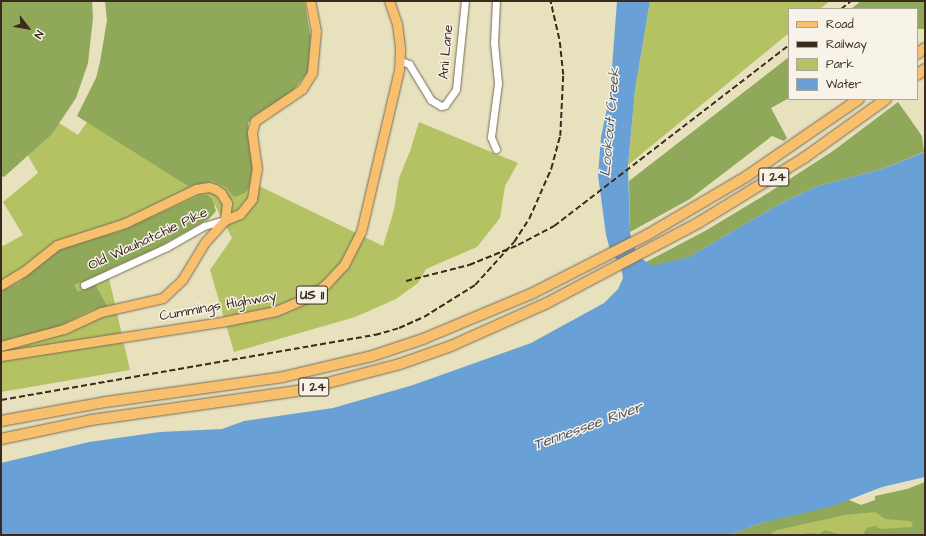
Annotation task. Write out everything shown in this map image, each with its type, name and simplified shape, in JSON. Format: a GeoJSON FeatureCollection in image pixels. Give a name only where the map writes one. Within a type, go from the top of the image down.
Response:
{"type":"FeatureCollection","features":[{"type":"Feature","properties":{"kind":"highway","name":"I 24"},"geometry":{"type":"LineString","coordinates":[[1,421],[106,402],[283,377],[372,356],[481,317],[647,235],[747,176],[858,100]]}},
{"type":"Feature","properties":{"kind":"highway","name":"I 24"},"geometry":{"type":"LineString","coordinates":[[1,438],[91,420],[297,391],[354,377],[415,359],[494,328],[656,247],[804,158],[885,100]]}},
{"type":"Feature","properties":{"kind":"main road","name":"Old Wauhatchie Pike"},"geometry":{"type":"LineString","coordinates":[[225,220],[240,214],[252,198],[257,169],[252,132],[255,121],[302,89],[312,73],[316,31],[310,1]]}},
{"type":"Feature","properties":{"kind":"main road","name":"Cummings Highway"},"geometry":{"type":"LineString","coordinates":[[1,356],[242,318],[288,307],[318,292],[344,265],[361,232],[399,60],[397,24],[389,1]]}},
{"type":"Feature","properties":{"kind":"main road"},"geometry":{"type":"LineString","coordinates":[[1,285],[23,272],[56,245],[125,223],[202,187],[215,188],[225,197],[227,210],[225,220],[205,242],[182,280],[163,298],[101,312],[64,330],[1,346]]}},
{"type":"Feature","properties":{"kind":"street","name":"Ani Lane"},"geometry":{"type":"LineString","coordinates":[[399,60],[409,64],[431,100],[441,106],[445,105],[456,89],[465,1]]}},
{"type":"Feature","properties":{"kind":"street"},"geometry":{"type":"LineString","coordinates":[[496,1],[494,43],[498,83],[491,138],[496,149]]}},
{"type":"Feature","properties":{"kind":"street","name":"Old Wauhatchie Pike"},"geometry":{"type":"LineString","coordinates":[[84,285],[168,247],[204,226],[225,220]]}},
{"type":"Feature","properties":{"kind":"green space"},"geometry":{"type":"Polygon","coordinates":[[[1,1],[56,121],[78,135],[112,86],[180,1],[305,1],[309,30],[246,124],[247,180],[383,246],[394,210],[399,178],[410,151],[419,122],[518,163],[505,186],[500,218],[477,247],[426,269],[418,283],[396,299],[355,317],[234,352],[210,270],[232,238],[215,205],[103,252],[130,370],[1,392],[1,244],[3,246],[23,235],[3,202],[38,173],[9,123],[1,1]]]}},
{"type":"Feature","properties":{"kind":"green space"},"geometry":{"type":"Polygon","coordinates":[[[1,1],[92,1],[93,18],[88,63],[76,98],[52,134],[4,177],[1,176],[1,1]]]}},
{"type":"Feature","properties":{"kind":"green space"},"geometry":{"type":"Polygon","coordinates":[[[105,1],[304,1],[311,37],[308,72],[292,92],[254,116],[248,123],[253,173],[249,188],[245,193],[234,197],[227,188],[213,181],[188,186],[77,116],[96,78],[100,62],[107,20],[105,1]]]}},
{"type":"Feature","properties":{"kind":"green space"},"geometry":{"type":"Polygon","coordinates":[[[650,1],[830,1],[821,8],[788,8],[788,34],[628,165],[635,90],[650,1]]]}},
{"type":"Feature","properties":{"kind":"green space"},"geometry":{"type":"Polygon","coordinates":[[[861,1],[925,1],[925,29],[918,29],[918,8],[852,8],[861,1]]]}},
{"type":"Feature","properties":{"kind":"green space"},"geometry":{"type":"Polygon","coordinates":[[[788,58],[788,99],[771,108],[787,138],[784,141],[772,136],[690,199],[630,232],[629,181],[788,58]]]}},
{"type":"Feature","properties":{"kind":"green space"},"geometry":{"type":"Polygon","coordinates":[[[898,102],[922,136],[924,152],[882,169],[818,186],[783,202],[689,257],[652,267],[646,262],[705,231],[768,193],[833,151],[898,102]]]}},
{"type":"Feature","properties":{"kind":"green space"},"geometry":{"type":"Polygon","coordinates":[[[201,195],[207,195],[212,199],[216,211],[209,219],[157,248],[74,285],[78,292],[95,284],[107,306],[91,310],[55,328],[1,341],[1,291],[19,283],[45,259],[64,247],[121,231],[201,195]]]}},
{"type":"Feature","properties":{"kind":"green space"},"geometry":{"type":"Polygon","coordinates":[[[925,482],[925,535],[862,535],[867,528],[875,526],[880,529],[913,527],[911,521],[885,519],[875,512],[845,515],[777,530],[768,535],[729,535],[761,523],[849,500],[861,505],[875,500],[875,496],[907,489],[925,482]]]}},
{"type":"Feature","properties":{"kind":"green space"},"geometry":{"type":"Polygon","coordinates":[[[925,488],[925,535],[729,535],[849,500],[861,505],[925,488]]]}},
{"type":"Feature","properties":{"kind":"green space"},"geometry":{"type":"Polygon","coordinates":[[[825,530],[841,535],[805,535],[807,533],[820,534],[825,530]]]}},
{"type":"Feature","properties":{"kind":"water"},"geometry":{"type":"Polygon","coordinates":[[[617,1],[650,1],[635,90],[628,165],[630,233],[637,255],[652,266],[689,257],[783,202],[818,186],[882,169],[925,152],[925,477],[882,487],[833,506],[761,523],[729,535],[1,535],[1,463],[89,442],[160,432],[222,429],[244,421],[333,408],[413,385],[531,343],[604,303],[618,289],[623,278],[621,266],[610,250],[606,235],[598,175],[601,137],[610,94],[617,1]]]}},
{"type":"Feature","properties":{"kind":"railway"},"geometry":{"type":"LineString","coordinates":[[1,400],[375,335],[399,328],[424,317],[475,285],[514,242],[529,219],[551,169],[560,136],[563,75],[559,39],[550,1]]}},
{"type":"Feature","properties":{"kind":"railway"},"geometry":{"type":"LineString","coordinates":[[842,8],[851,1]]}},
{"type":"Feature","properties":{"kind":"railway"},"geometry":{"type":"LineString","coordinates":[[406,281],[469,265],[518,245],[554,226],[788,46]]}},
{"type":"Feature","properties":{"kind":"water label","name":"Lookout Creek"},"geometry":{"type":"Point","coordinates":[610,122]}},
{"type":"Feature","properties":{"kind":"water label","name":"Tennessee River"},"geometry":{"type":"Point","coordinates":[588,426]}}]}
